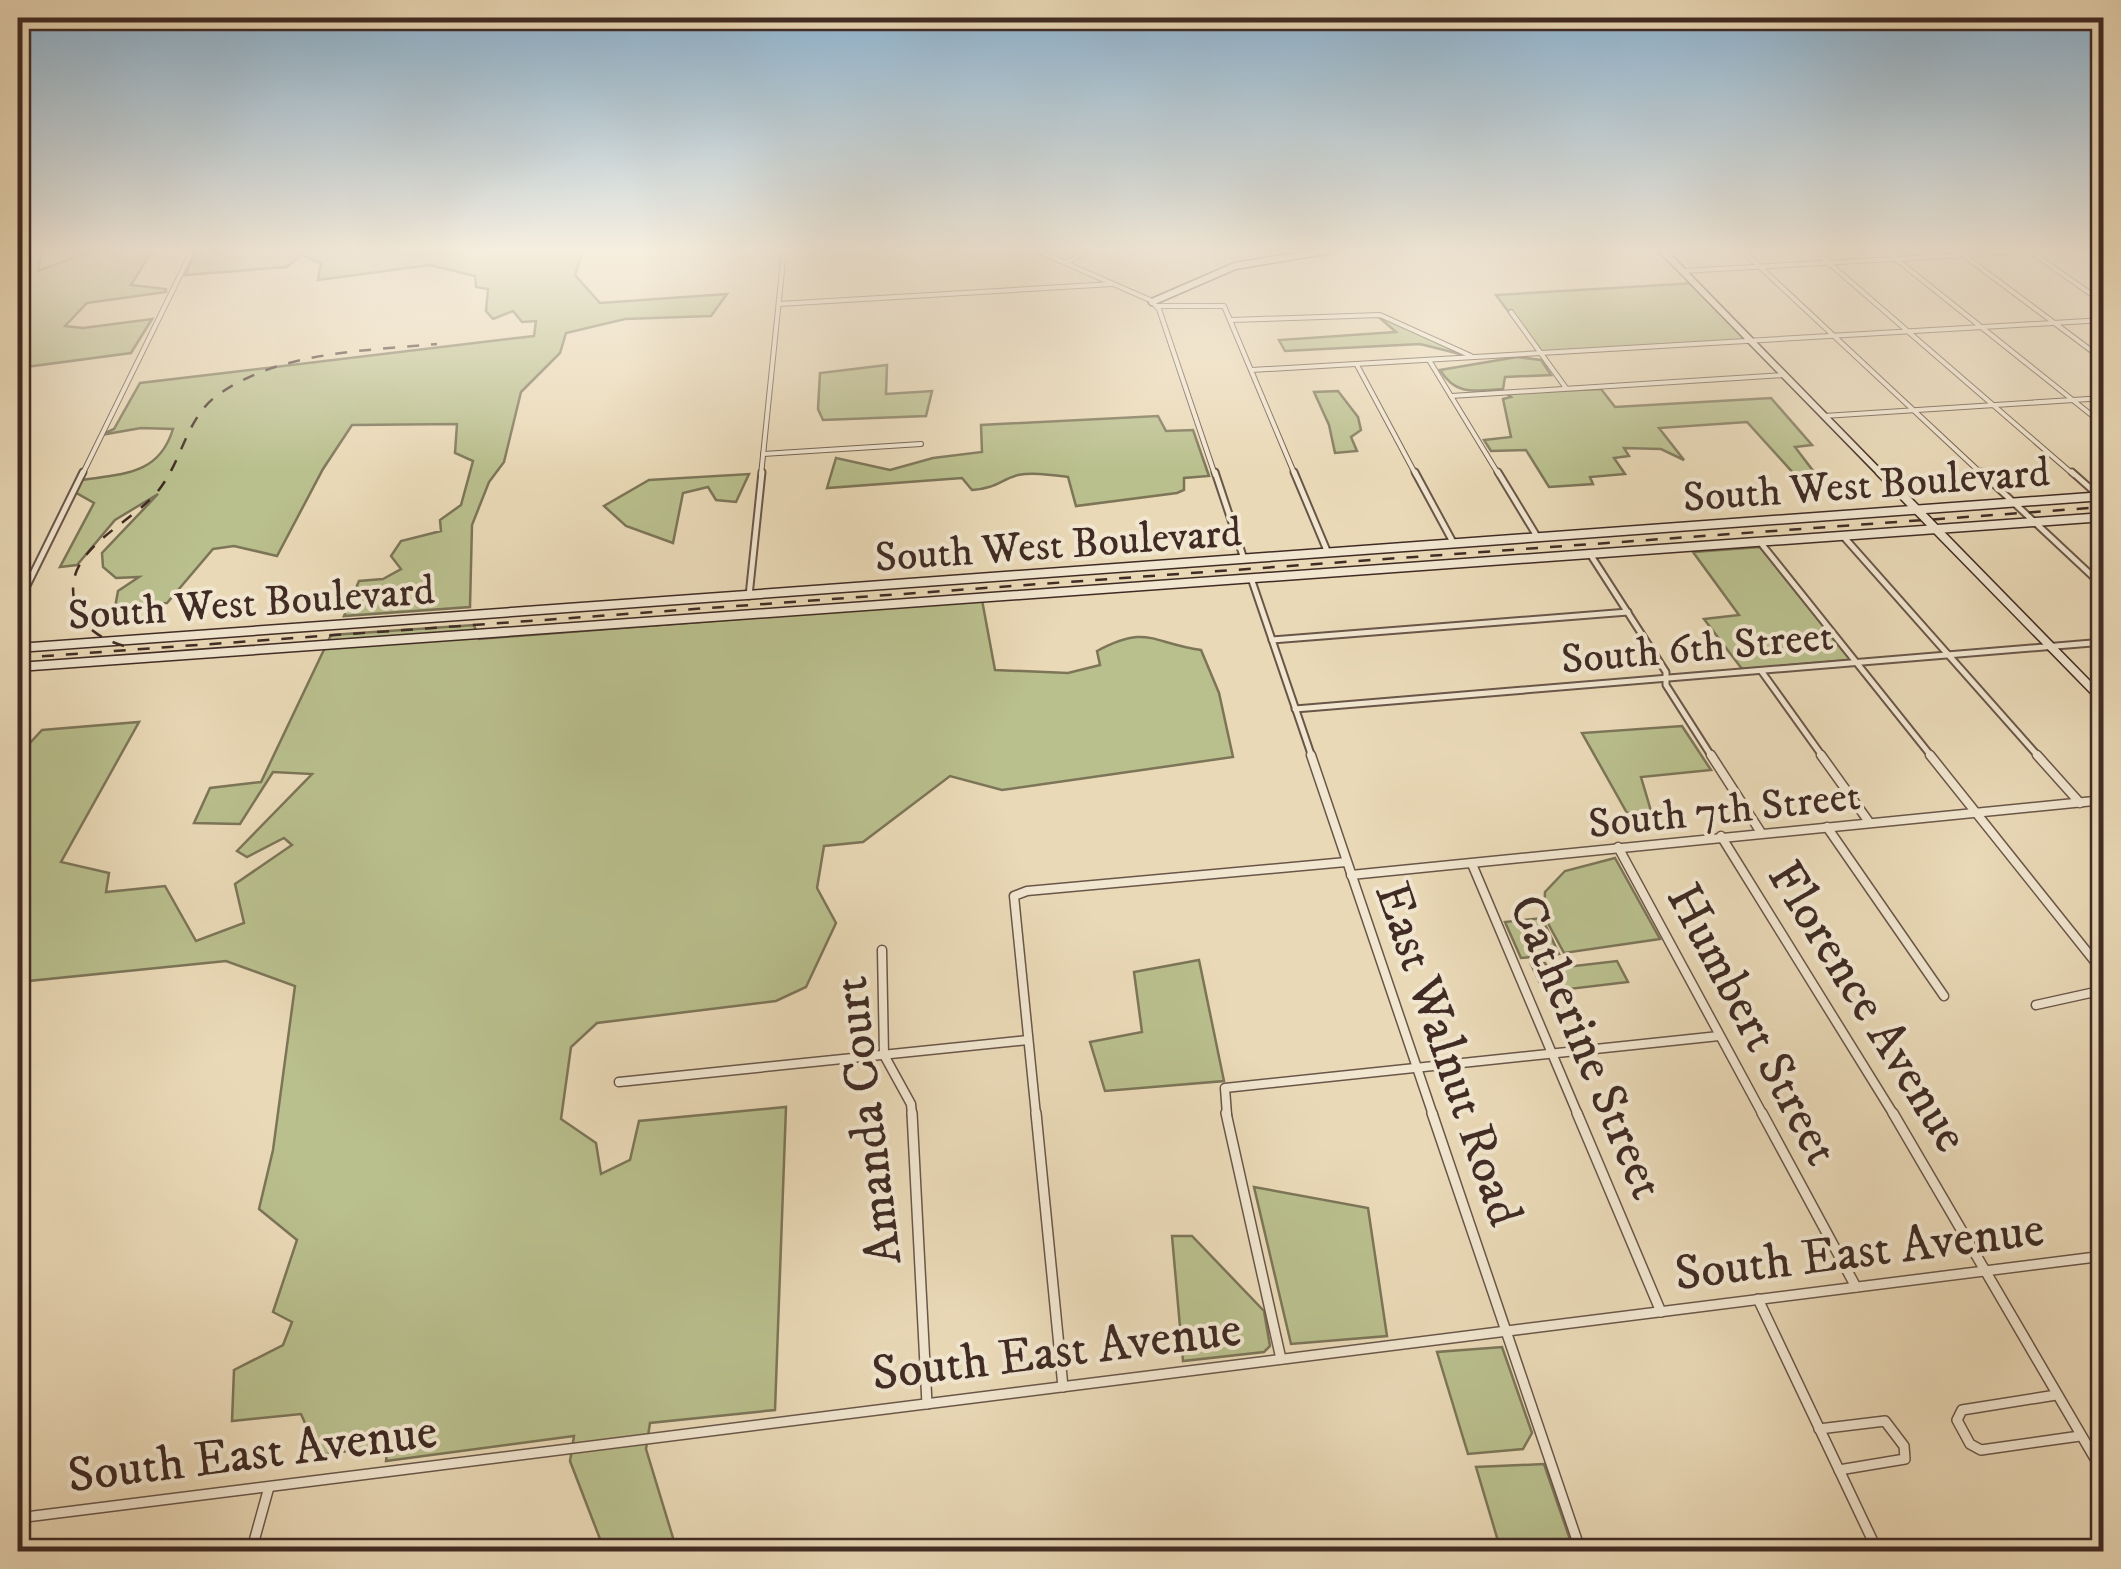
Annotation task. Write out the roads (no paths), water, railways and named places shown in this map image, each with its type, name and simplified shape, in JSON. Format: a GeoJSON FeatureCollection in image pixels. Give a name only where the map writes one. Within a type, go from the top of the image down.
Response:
{"type":"FeatureCollection","features":[{"type":"Feature","properties":{"kind":"main road"},"geometry":{"type":"LineString","coordinates":[[1735,324],[2104,701]]}},
{"type":"Feature","properties":{"kind":"main road","name":"South West Boulevard"},"geometry":{"type":"LineString","coordinates":[[18,648],[2101,496]]}},
{"type":"Feature","properties":{"kind":"main road"},"geometry":{"type":"LineString","coordinates":[[18,668],[2104,518]]}},
{"type":"Feature","properties":{"kind":"main road"},"geometry":{"type":"LineString","coordinates":[[1163,566],[1169,584]]}},
{"type":"Feature","properties":{"kind":"street"},"geometry":{"type":"LineString","coordinates":[[18,604],[156,324]]}},
{"type":"Feature","properties":{"kind":"street"},"geometry":{"type":"LineString","coordinates":[[749,596],[776,324]]}},
{"type":"Feature","properties":{"kind":"street"},"geometry":{"type":"LineString","coordinates":[[1162,324],[1244,560]]}},
{"type":"Feature","properties":{"kind":"street"},"geometry":{"type":"LineString","coordinates":[[1233,324],[1328,553]]}},
{"type":"Feature","properties":{"kind":"street"},"geometry":{"type":"LineString","coordinates":[[1400,324],[1474,358]]}},
{"type":"Feature","properties":{"kind":"street"},"geometry":{"type":"LineString","coordinates":[[1520,324],[1566,389]]}},
{"type":"Feature","properties":{"kind":"street"},"geometry":{"type":"LineString","coordinates":[[1822,324],[2104,587]]}},
{"type":"Feature","properties":{"kind":"street"},"geometry":{"type":"LineString","coordinates":[[1899,324],[2101,496]]}},
{"type":"Feature","properties":{"kind":"street"},"geometry":{"type":"LineString","coordinates":[[1977,324],[2104,425]]}},
{"type":"Feature","properties":{"kind":"street"},"geometry":{"type":"LineString","coordinates":[[1251,370],[2036,324]]}},
{"type":"Feature","properties":{"kind":"street"},"geometry":{"type":"LineString","coordinates":[[2056,324],[2104,360]]}},
{"type":"Feature","properties":{"kind":"street"},"geometry":{"type":"LineString","coordinates":[[1429,360],[1538,538]]}},
{"type":"Feature","properties":{"kind":"street"},"geometry":{"type":"LineString","coordinates":[[1357,364],[1454,544]]}},
{"type":"Feature","properties":{"kind":"street"},"geometry":{"type":"LineString","coordinates":[[1451,396],[1784,375]]}},
{"type":"Feature","properties":{"kind":"street"},"geometry":{"type":"LineString","coordinates":[[1824,416],[2104,398]]}},
{"type":"Feature","properties":{"kind":"street"},"geometry":{"type":"LineString","coordinates":[[763,454],[921,444]]}},
{"type":"Feature","properties":{"kind":"street"},"geometry":{"type":"LineString","coordinates":[[1843,536],[2080,802]]}},
{"type":"Feature","properties":{"kind":"street"},"geometry":{"type":"LineString","coordinates":[[1760,542],[2104,974]]}},
{"type":"Feature","properties":{"kind":"street","name":"Florence Avenue"},"geometry":{"type":"LineString","coordinates":[[1590,553],[1628,612],[1666,678],[1666,685],[1760,832]]}},
{"type":"Feature","properties":{"kind":"street","name":"East Walnut Road"},"geometry":{"type":"LineString","coordinates":[[1251,578],[1581,1552]]}},
{"type":"Feature","properties":{"kind":"street"},"geometry":{"type":"LineString","coordinates":[[1272,640],[1628,612]]}},
{"type":"Feature","properties":{"kind":"street","name":"South 6th Street"},"geometry":{"type":"LineString","coordinates":[[1294,709],[2104,642]]}},
{"type":"Feature","properties":{"kind":"street"},"geometry":{"type":"LineString","coordinates":[[1762,671],[1869,822]]}},
{"type":"Feature","properties":{"kind":"street","name":"South 7th Street"},"geometry":{"type":"LineString","coordinates":[[1351,875],[2104,800]]}},
{"type":"Feature","properties":{"kind":"street"},"geometry":{"type":"LineString","coordinates":[[1826,826],[1944,996]]}},
{"type":"Feature","properties":{"kind":"street","name":"Florence Avenue"},"geometry":{"type":"LineString","coordinates":[[1721,836],[1988,1270],[2080,1436],[2100,1460],[2104,1474]]}},
{"type":"Feature","properties":{"kind":"street","name":"Humbert Street"},"geometry":{"type":"LineString","coordinates":[[1618,847],[1856,1287]]}},
{"type":"Feature","properties":{"kind":"street"},"geometry":{"type":"LineString","coordinates":[[1063,1386],[1020,972],[1014,902],[1017,893],[1346,862]]}},
{"type":"Feature","properties":{"kind":"street","name":"Catherine Street"},"geometry":{"type":"LineString","coordinates":[[1472,864],[1661,1312]]}},
{"type":"Feature","properties":{"kind":"street","name":"Amanda Court"},"geometry":{"type":"LineString","coordinates":[[882,950],[884,1055],[910,1104],[927,1404]]}},
{"type":"Feature","properties":{"kind":"street"},"geometry":{"type":"LineString","coordinates":[[2036,1006],[2104,990]]}},
{"type":"Feature","properties":{"kind":"street"},"geometry":{"type":"LineString","coordinates":[[1281,1358],[1225,1088],[1719,1036]]}},
{"type":"Feature","properties":{"kind":"street"},"geometry":{"type":"LineString","coordinates":[[620,1082],[1028,1040]]}},
{"type":"Feature","properties":{"kind":"street","name":"South East Avenue"},"geometry":{"type":"LineString","coordinates":[[18,1518],[2104,1256]]}},
{"type":"Feature","properties":{"kind":"street"},"geometry":{"type":"LineString","coordinates":[[1758,1300],[1878,1552]]}},
{"type":"Feature","properties":{"kind":"street"},"geometry":{"type":"LineString","coordinates":[[2056,1395],[1962,1410],[1957,1420],[1970,1444],[1982,1450],[2080,1436]]}},
{"type":"Feature","properties":{"kind":"street"},"geometry":{"type":"LineString","coordinates":[[1819,1428],[1885,1421],[1904,1446],[1905,1459],[1839,1470]]}},
{"type":"Feature","properties":{"kind":"street"},"geometry":{"type":"LineString","coordinates":[[251,1552],[269,1487]]}},
{"type":"Feature","properties":{"kind":"railway"},"geometry":{"type":"LineString","coordinates":[[124,646],[100,636],[82,619],[73,584],[78,567],[103,538],[161,487],[193,424],[210,401],[246,378],[298,361],[354,351],[437,344]]}},
{"type":"Feature","properties":{"kind":"railway"},"geometry":{"type":"LineString","coordinates":[[18,658],[2104,507]]}}]}
